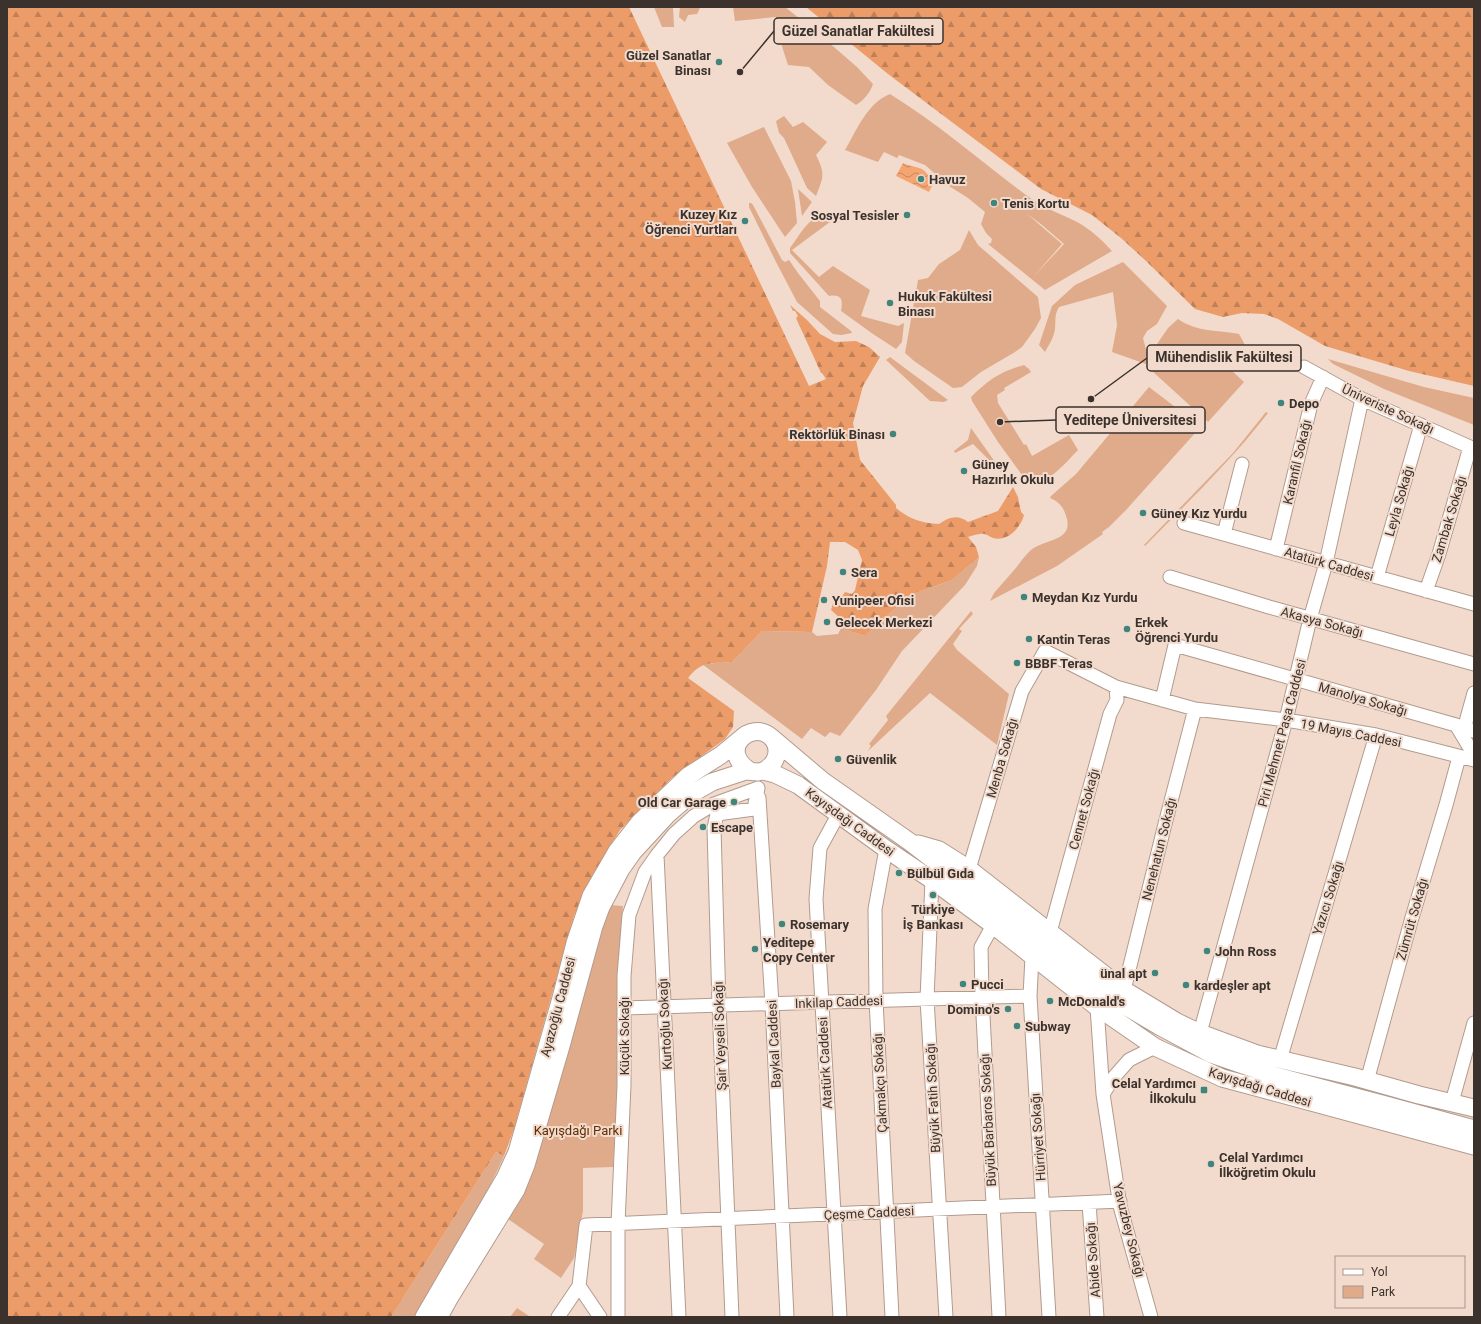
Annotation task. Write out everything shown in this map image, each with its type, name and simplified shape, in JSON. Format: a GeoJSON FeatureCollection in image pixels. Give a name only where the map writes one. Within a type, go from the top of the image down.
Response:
{"type":"FeatureCollection","features":[{"type":"Feature","properties":{"kind":"main road"},"geometry":{"type":"LineString","coordinates":[[755,732],[766,734],[771,737],[775,743],[777,754],[772,764],[757,775],[742,765],[738,760],[736,754],[738,742],[744,736],[755,732]]}},
{"type":"Feature","properties":{"kind":"main road","name":"Ayazoğlu Caddesi"},"geometry":{"type":"LineString","coordinates":[[424,1317],[505,1178],[517,1152],[561,998],[575,943],[591,896],[617,851],[639,823],[685,779],[721,755],[744,736]]}},
{"type":"Feature","properties":{"kind":"main road","name":"Kayışdağı Caddesi"},"geometry":{"type":"LineString","coordinates":[[771,737],[824,781],[1120,995]]}},
{"type":"Feature","properties":{"kind":"main road","name":"Ayazoğlu Caddesi"},"geometry":{"type":"LineString","coordinates":[[439,1317],[516,1190],[526,1166],[594,926],[601,907],[621,869],[647,836],[668,814],[691,794],[712,782],[740,773],[757,775]]}},
{"type":"Feature","properties":{"kind":"main road","name":"Kayışdağı Caddesi"},"geometry":{"type":"LineString","coordinates":[[757,775],[775,774],[798,785],[838,815],[932,880],[993,925],[1097,1007],[1154,1047],[1222,1078],[1261,1090],[1474,1146]]}},
{"type":"Feature","properties":{"kind":"main road"},"geometry":{"type":"LineString","coordinates":[[910,842],[939,850],[969,869],[1050,932],[1120,995],[1177,1022],[1198,1040],[1474,1108]]}},
{"type":"Feature","properties":{"kind":"main road","name":"Kayışdağı Caddesi"},"geometry":{"type":"LineString","coordinates":[[1198,1040],[1211,1054],[1272,1075],[1474,1129]]}},
{"type":"Feature","properties":{"kind":"street","name":"Üniveriste Sokağı"},"geometry":{"type":"LineString","coordinates":[[1304,367],[1362,399],[1472,448]]}},
{"type":"Feature","properties":{"kind":"street","name":"Karanfil Sokağı"},"geometry":{"type":"LineString","coordinates":[[1276,549],[1311,404],[1323,377]]}},
{"type":"Feature","properties":{"kind":"street","name":"Piri Mehmet Paşa Caddesi"},"geometry":{"type":"LineString","coordinates":[[1186,1062],[1198,1040],[1286,720],[1310,619],[1326,563],[1362,399]]}},
{"type":"Feature","properties":{"kind":"street","name":"Leyla Sokağı"},"geometry":{"type":"LineString","coordinates":[[1377,577],[1421,425]]}},
{"type":"Feature","properties":{"kind":"street","name":"Zambak Sokağı"},"geometry":{"type":"LineString","coordinates":[[1426,591],[1472,448]]}},
{"type":"Feature","properties":{"kind":"street"},"geometry":{"type":"LineString","coordinates":[[1224,534],[1242,464]]}},
{"type":"Feature","properties":{"kind":"street","name":"Atatürk Caddesi"},"geometry":{"type":"LineString","coordinates":[[1184,523],[1474,604]]}},
{"type":"Feature","properties":{"kind":"street","name":"Akasya Sokağı"},"geometry":{"type":"LineString","coordinates":[[1170,578],[1310,619],[1474,664]]}},
{"type":"Feature","properties":{"kind":"street","name":"Manolya Sokağı"},"geometry":{"type":"LineString","coordinates":[[1162,700],[1175,645],[1464,728]]}},
{"type":"Feature","properties":{"kind":"street","name":"19 Mayıs Caddesi"},"geometry":{"type":"LineString","coordinates":[[1045,651],[1116,687],[1195,709],[1286,720],[1376,736],[1474,760]]}},
{"type":"Feature","properties":{"kind":"street","name":"Menba Sokağı"},"geometry":{"type":"LineString","coordinates":[[969,869],[1022,691],[1045,651]]}},
{"type":"Feature","properties":{"kind":"street","name":"Cennet Sokağı"},"geometry":{"type":"LineString","coordinates":[[1050,932],[1110,714],[1117,700],[1116,687]]}},
{"type":"Feature","properties":{"kind":"street"},"geometry":{"type":"LineString","coordinates":[[1474,693],[1464,728],[1474,755]]}},
{"type":"Feature","properties":{"kind":"street","name":"Nenehatun Sokağı"},"geometry":{"type":"LineString","coordinates":[[1120,995],[1195,709]]}},
{"type":"Feature","properties":{"kind":"street","name":"Yazıcı Sokağı"},"geometry":{"type":"LineString","coordinates":[[1280,1060],[1376,736]]}},
{"type":"Feature","properties":{"kind":"street","name":"Zümrüt Sokağı"},"geometry":{"type":"LineString","coordinates":[[1367,1081],[1405,942],[1459,757]]}},
{"type":"Feature","properties":{"kind":"street"},"geometry":{"type":"LineString","coordinates":[[657,855],[674,834],[694,816],[757,775]]}},
{"type":"Feature","properties":{"kind":"street","name":"Baykal Caddesi"},"geometry":{"type":"LineString","coordinates":[[757,775],[772,1004],[787,1317]]}},
{"type":"Feature","properties":{"kind":"street","name":"Şair Veyseli Sokağı"},"geometry":{"type":"LineString","coordinates":[[732,1317],[719,1005],[714,828],[717,814],[754,809],[757,775]]}},
{"type":"Feature","properties":{"kind":"street","name":"Atatürk Caddesi"},"geometry":{"type":"LineString","coordinates":[[838,815],[820,848],[816,899],[840,1317]]}},
{"type":"Feature","properties":{"kind":"street","name":"Çakmakçı Sokağı"},"geometry":{"type":"LineString","coordinates":[[886,849],[875,909],[876,1000],[892,1317]]}},
{"type":"Feature","properties":{"kind":"street","name":"Kurtoğlu Sokağı"},"geometry":{"type":"LineString","coordinates":[[657,855],[679,1317]]}},
{"type":"Feature","properties":{"kind":"street","name":"Küçük Sokağı"},"geometry":{"type":"LineString","coordinates":[[618,1317],[618,1224],[624,1085],[624,976],[629,915],[645,872],[657,855]]}},
{"type":"Feature","properties":{"kind":"street","name":"Büyük Fatih Sokağı"},"geometry":{"type":"LineString","coordinates":[[932,880],[927,999],[946,1317]]}},
{"type":"Feature","properties":{"kind":"street","name":"Büyük Barbaros Sokağı"},"geometry":{"type":"LineString","coordinates":[[993,925],[981,947],[982,997],[999,1317]]}},
{"type":"Feature","properties":{"kind":"street","name":"Hürriyet Sokağı"},"geometry":{"type":"LineString","coordinates":[[1032,957],[1030,996],[1049,1317]]}},
{"type":"Feature","properties":{"kind":"street","name":"Inkilap Caddesi"},"geometry":{"type":"LineString","coordinates":[[624,1008],[1030,996]]}},
{"type":"Feature","properties":{"kind":"street","name":"Yavuzbey Sokağı"},"geometry":{"type":"LineString","coordinates":[[1097,1007],[1103,1094],[1120,1202],[1151,1317]]}},
{"type":"Feature","properties":{"kind":"street"},"geometry":{"type":"LineString","coordinates":[[1452,1102],[1474,1023]]}},
{"type":"Feature","properties":{"kind":"street"},"geometry":{"type":"LineString","coordinates":[[1103,1094],[1114,1076],[1129,1060],[1154,1047]]}},
{"type":"Feature","properties":{"kind":"street","name":"Çeşme Caddesi"},"geometry":{"type":"LineString","coordinates":[[618,1224],[1120,1202]]}},
{"type":"Feature","properties":{"kind":"street","name":"Abide Sokağı"},"geometry":{"type":"LineString","coordinates":[[1089,1203],[1097,1317]]}},
{"type":"Feature","properties":{"kind":"street"},"geometry":{"type":"LineString","coordinates":[[559,1316],[580,1282],[586,1225],[618,1224]]}},
{"type":"Feature","properties":{"kind":"street"},"geometry":{"type":"LineString","coordinates":[[580,1282],[600,1317]]}},
{"type":"Feature","properties":{"kind":"green space"},"geometry":{"type":"Polygon","coordinates":[[[7,7],[629,7],[809,386],[826,379],[821,373],[796,318],[798,316],[790,305],[820,334],[835,342],[856,341],[869,347],[880,357],[863,386],[853,423],[860,460],[896,505],[896,508],[911,518],[927,523],[939,524],[954,517],[961,518],[968,522],[998,511],[1013,487],[1018,497],[1021,512],[1024,515],[1017,529],[1009,536],[1004,538],[993,538],[986,534],[978,534],[968,537],[976,547],[979,557],[952,580],[910,595],[865,636],[841,628],[841,619],[831,610],[834,600],[839,601],[845,592],[852,594],[855,590],[862,560],[858,550],[845,542],[830,542],[827,566],[812,632],[762,631],[732,662],[707,664],[698,668],[688,678],[734,711],[733,727],[725,739],[673,777],[620,830],[593,874],[574,916],[514,1129],[504,1156],[496,1152],[391,1317],[7,1317],[7,7]]]}},
{"type":"Feature","properties":{"kind":"green space"},"geometry":{"type":"Polygon","coordinates":[[[654,7],[673,7],[674,27],[662,27],[654,7]]]}},
{"type":"Feature","properties":{"kind":"green space"},"geometry":{"type":"Polygon","coordinates":[[[680,7],[706,7],[700,8],[697,14],[688,15],[685,22],[679,17],[680,7]]]}},
{"type":"Feature","properties":{"kind":"green space"},"geometry":{"type":"Polygon","coordinates":[[[733,7],[785,7],[857,67],[873,84],[872,87],[864,99],[856,105],[828,85],[809,67],[788,65],[780,40],[776,17],[735,21],[733,7]]]}},
{"type":"Feature","properties":{"kind":"green space"},"geometry":{"type":"Polygon","coordinates":[[[806,7],[1474,7],[1474,386],[1409,371],[1325,346],[1278,319],[1264,314],[1242,313],[1223,317],[1195,309],[1121,238],[1092,215],[1041,189],[888,74],[806,7]]]}},
{"type":"Feature","properties":{"kind":"green space"},"geometry":{"type":"Polygon","coordinates":[[[890,94],[944,132],[1035,202],[1082,225],[1096,235],[1112,251],[1045,290],[988,244],[991,243],[992,239],[986,233],[981,224],[985,212],[968,198],[941,181],[942,178],[925,165],[899,155],[897,158],[884,152],[878,162],[845,150],[863,118],[882,98],[890,94]],[[1026,213],[1062,244],[1033,277],[1064,244],[1026,213]]]}},
{"type":"Feature","properties":{"kind":"green space"},"geometry":{"type":"Polygon","coordinates":[[[784,116],[793,127],[803,122],[827,142],[816,155],[821,167],[822,176],[816,196],[807,188],[784,138],[779,133],[776,121],[784,116]]]}},
{"type":"Feature","properties":{"kind":"green space"},"geometry":{"type":"Polygon","coordinates":[[[764,127],[791,181],[797,223],[785,237],[752,187],[727,143],[764,127]]]}},
{"type":"Feature","properties":{"kind":"green space"},"geometry":{"type":"Polygon","coordinates":[[[798,189],[812,202],[802,216],[798,189]]]}},
{"type":"Feature","properties":{"kind":"green space"},"geometry":{"type":"Polygon","coordinates":[[[749,203],[753,205],[782,260],[785,262],[789,260],[820,301],[820,307],[852,333],[841,335],[833,334],[797,302],[749,207],[749,203]]]}},
{"type":"Feature","properties":{"kind":"green space"},"geometry":{"type":"Polygon","coordinates":[[[825,214],[834,219],[792,250],[819,277],[833,266],[870,290],[861,316],[898,326],[904,323],[902,342],[896,349],[841,311],[841,299],[837,296],[829,296],[790,253],[790,248],[805,227],[814,219],[825,214]]]}},
{"type":"Feature","properties":{"kind":"green space"},"geometry":{"type":"Polygon","coordinates":[[[969,230],[978,245],[1038,297],[1041,318],[1022,347],[981,372],[962,387],[953,388],[905,353],[918,280],[928,278],[939,264],[960,250],[969,230]]]}},
{"type":"Feature","properties":{"kind":"green space"},"geometry":{"type":"Polygon","coordinates":[[[1123,262],[1167,306],[1157,324],[1147,331],[1143,338],[1148,357],[1146,364],[1112,352],[1117,325],[1113,292],[1059,307],[1056,315],[1054,335],[1045,352],[1039,345],[1052,306],[1075,285],[1123,262]]]}},
{"type":"Feature","properties":{"kind":"green space"},"geometry":{"type":"Polygon","coordinates":[[[1178,319],[1192,326],[1207,330],[1239,334],[1244,343],[1244,352],[1230,369],[1244,382],[1208,422],[1151,370],[1155,360],[1155,347],[1168,328],[1178,319]]]}},
{"type":"Feature","properties":{"kind":"green space"},"geometry":{"type":"Polygon","coordinates":[[[890,357],[948,400],[944,402],[930,401],[886,360],[890,357]]]}},
{"type":"Feature","properties":{"kind":"green space"},"geometry":{"type":"Polygon","coordinates":[[[1328,359],[1424,387],[1474,398],[1474,425],[1384,389],[1333,364],[1328,359]]]}},
{"type":"Feature","properties":{"kind":"green space"},"geometry":{"type":"Polygon","coordinates":[[[1024,365],[1031,372],[1004,388],[1005,390],[997,395],[998,403],[1024,445],[1026,444],[1032,456],[1069,435],[1078,450],[1055,473],[1048,478],[1034,483],[1027,482],[998,442],[972,401],[971,397],[995,377],[1008,370],[1024,365]]]}},
{"type":"Feature","properties":{"kind":"green space"},"geometry":{"type":"Polygon","coordinates":[[[1149,387],[1187,416],[1183,420],[1196,432],[1126,510],[1102,532],[1103,534],[1057,566],[990,601],[994,593],[1031,550],[1037,546],[1058,538],[1067,529],[1068,522],[1065,513],[1055,500],[1050,498],[1051,496],[1076,474],[1149,387]]]}},
{"type":"Feature","properties":{"kind":"green space"},"geometry":{"type":"Polygon","coordinates":[[[1266,412],[1268,413],[1254,431],[1224,465],[1145,546],[1144,545],[1233,453],[1266,412]]]}},
{"type":"Feature","properties":{"kind":"green space"},"geometry":{"type":"Polygon","coordinates":[[[971,428],[1005,476],[973,444],[955,453],[954,451],[968,440],[971,428]]]}},
{"type":"Feature","properties":{"kind":"green space"},"geometry":{"type":"Polygon","coordinates":[[[979,557],[977,566],[965,585],[902,651],[876,690],[840,736],[830,732],[825,737],[811,728],[802,739],[702,664],[732,662],[762,631],[812,632],[817,636],[838,634],[841,628],[865,636],[910,595],[952,580],[979,557]]]}},
{"type":"Feature","properties":{"kind":"green space"},"geometry":{"type":"Polygon","coordinates":[[[971,611],[973,614],[959,629],[962,631],[953,644],[957,650],[1009,694],[997,745],[930,693],[868,751],[871,746],[869,744],[888,720],[886,716],[971,611]]]}},
{"type":"Feature","properties":{"kind":"green space","name":"Kayışdağı Parki"},"geometry":{"type":"Polygon","coordinates":[[[610,905],[623,906],[617,984],[619,1068],[613,1167],[583,1168],[583,1211],[574,1258],[561,1278],[534,1259],[544,1244],[505,1217],[595,939],[610,905]]]}},
{"type":"Feature","properties":{"kind":"green space"},"geometry":{"type":"Polygon","coordinates":[[[496,1152],[504,1156],[494,1177],[462,1238],[414,1317],[391,1317],[496,1152]]]}},
{"type":"Feature","properties":{"kind":"green space"},"geometry":{"type":"Polygon","coordinates":[[[517,1308],[529,1316],[510,1317],[517,1308]]]}},
{"type":"Feature","properties":{"kind":"water"},"geometry":{"type":"Polygon","coordinates":[[[903,163],[924,170],[929,177],[935,180],[929,192],[896,176],[903,163]]]}},
{"type":"Feature","properties":{"kind":"place","name":"Güzel Sanatlar Binası"},"geometry":{"type":"Point","coordinates":[719,62]}},
{"type":"Feature","properties":{"kind":"place","name":"Güzel Sanatlar Fakültesi"},"geometry":{"type":"Point","coordinates":[740,72]}},
{"type":"Feature","properties":{"kind":"place","name":"Havuz"},"geometry":{"type":"Point","coordinates":[921,179]}},
{"type":"Feature","properties":{"kind":"place","name":"Tenis Kortu"},"geometry":{"type":"Point","coordinates":[994,203]}},
{"type":"Feature","properties":{"kind":"place","name":"Sosyal Tesisler"},"geometry":{"type":"Point","coordinates":[907,215]}},
{"type":"Feature","properties":{"kind":"place","name":"Kuzey Kız Öğrenci Yurtları"},"geometry":{"type":"Point","coordinates":[745,221]}},
{"type":"Feature","properties":{"kind":"place","name":"Hukuk Fakültesi Binası"},"geometry":{"type":"Point","coordinates":[890,303]}},
{"type":"Feature","properties":{"kind":"place","name":"Mühendislik Fakültesi"},"geometry":{"type":"Point","coordinates":[1091,399]}},
{"type":"Feature","properties":{"kind":"place","name":"Depo"},"geometry":{"type":"Point","coordinates":[1281,403]}},
{"type":"Feature","properties":{"kind":"place","name":"Yeditepe Üniversitesi"},"geometry":{"type":"Point","coordinates":[1000,422]}},
{"type":"Feature","properties":{"kind":"place","name":"Rektörlük Binası"},"geometry":{"type":"Point","coordinates":[893,434]}},
{"type":"Feature","properties":{"kind":"place","name":"Güney Hazırlık Okulu"},"geometry":{"type":"Point","coordinates":[964,471]}},
{"type":"Feature","properties":{"kind":"place","name":"Güney Kız Yurdu"},"geometry":{"type":"Point","coordinates":[1143,513]}},
{"type":"Feature","properties":{"kind":"place","name":"Sera"},"geometry":{"type":"Point","coordinates":[843,572]}},
{"type":"Feature","properties":{"kind":"place","name":"Meydan Kız Yurdu"},"geometry":{"type":"Point","coordinates":[1024,597]}},
{"type":"Feature","properties":{"kind":"place","name":"Yunipeer Ofisi"},"geometry":{"type":"Point","coordinates":[824,600]}},
{"type":"Feature","properties":{"kind":"place","name":"Gelecek Merkezi"},"geometry":{"type":"Point","coordinates":[827,622]}},
{"type":"Feature","properties":{"kind":"place","name":"Erkek Öğrenci Yurdu"},"geometry":{"type":"Point","coordinates":[1127,629]}},
{"type":"Feature","properties":{"kind":"place","name":"Kantin Teras"},"geometry":{"type":"Point","coordinates":[1029,639]}},
{"type":"Feature","properties":{"kind":"place","name":"BBBF Teras"},"geometry":{"type":"Point","coordinates":[1017,663]}},
{"type":"Feature","properties":{"kind":"place","name":"Güvenlik"},"geometry":{"type":"Point","coordinates":[838,759]}},
{"type":"Feature","properties":{"kind":"place","name":"Old Car Garage"},"geometry":{"type":"Point","coordinates":[734,802]}},
{"type":"Feature","properties":{"kind":"place","name":"Escape"},"geometry":{"type":"Point","coordinates":[703,827]}},
{"type":"Feature","properties":{"kind":"place","name":"Bülbül Gıda"},"geometry":{"type":"Point","coordinates":[899,873]}},
{"type":"Feature","properties":{"kind":"place","name":"Türkiye İş Bankası"},"geometry":{"type":"Point","coordinates":[933,895]}},
{"type":"Feature","properties":{"kind":"place","name":"Rosemary"},"geometry":{"type":"Point","coordinates":[782,924]}},
{"type":"Feature","properties":{"kind":"place","name":"Yeditepe Copy Center"},"geometry":{"type":"Point","coordinates":[755,949]}},
{"type":"Feature","properties":{"kind":"place","name":"John Ross"},"geometry":{"type":"Point","coordinates":[1207,951]}},
{"type":"Feature","properties":{"kind":"place","name":"ünal apt"},"geometry":{"type":"Point","coordinates":[1155,973]}},
{"type":"Feature","properties":{"kind":"place","name":"Pucci"},"geometry":{"type":"Point","coordinates":[963,984]}},
{"type":"Feature","properties":{"kind":"place","name":"kardeşler apt"},"geometry":{"type":"Point","coordinates":[1186,985]}},
{"type":"Feature","properties":{"kind":"place","name":"McDonald's"},"geometry":{"type":"Point","coordinates":[1050,1001]}},
{"type":"Feature","properties":{"kind":"place","name":"Domino's"},"geometry":{"type":"Point","coordinates":[1008,1009]}},
{"type":"Feature","properties":{"kind":"place","name":"Subway"},"geometry":{"type":"Point","coordinates":[1017,1026]}},
{"type":"Feature","properties":{"kind":"place","name":"Celal Yardımcı İlkokulu"},"geometry":{"type":"Point","coordinates":[1204,1090]}},
{"type":"Feature","properties":{"kind":"place","name":"Celal Yardımcı İlköğretim Okulu"},"geometry":{"type":"Point","coordinates":[1211,1164]}}]}
